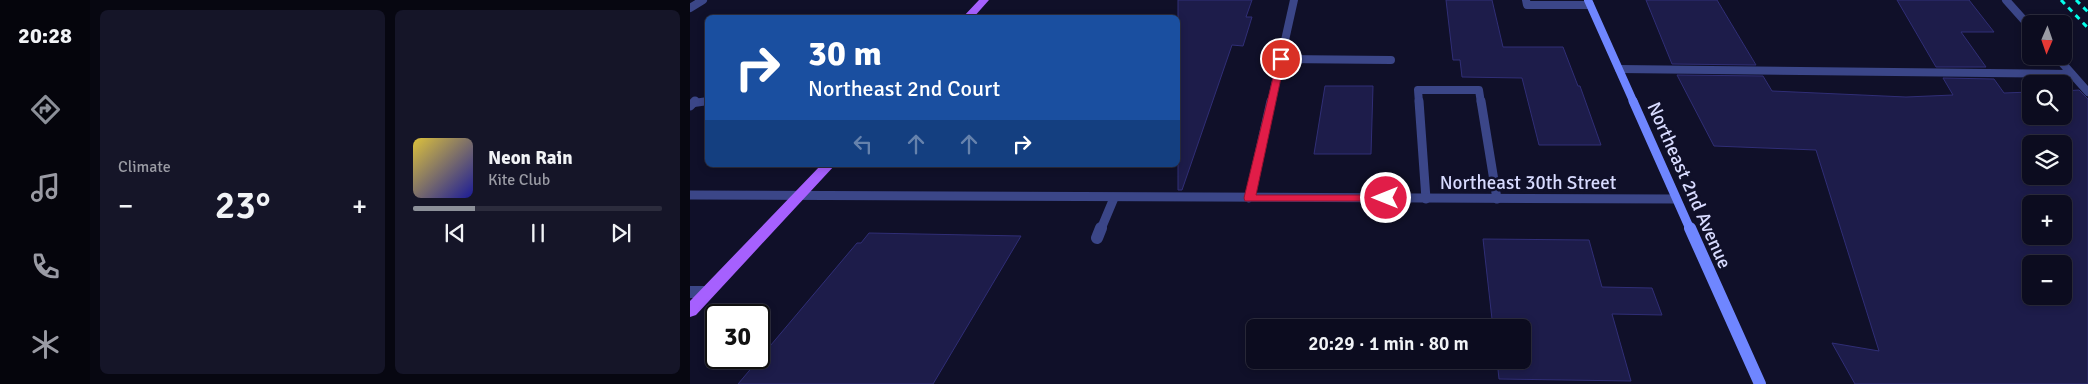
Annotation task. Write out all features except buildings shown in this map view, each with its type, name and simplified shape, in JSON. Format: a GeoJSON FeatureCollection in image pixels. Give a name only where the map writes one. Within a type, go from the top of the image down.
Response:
{"type":"FeatureCollection","features":[{"type":"Feature","properties":{"kind":"main road"},"geometry":{"type":"LineString","coordinates":[[970,15],[984,0]]}},
{"type":"Feature","properties":{"kind":"main road","name":"Northeast 2nd Avenue"},"geometry":{"type":"LineString","coordinates":[[1589,2],[1760,384]]}},
{"type":"Feature","properties":{"kind":"main road"},"geometry":{"type":"LineString","coordinates":[[690,311],[826,167]]}},
{"type":"Feature","properties":{"kind":"street"},"geometry":{"type":"LineString","coordinates":[[690,8],[702,0]]}},
{"type":"Feature","properties":{"kind":"street"},"geometry":{"type":"LineString","coordinates":[[1249,198],[1294,0]]}},
{"type":"Feature","properties":{"kind":"street"},"geometry":{"type":"LineString","coordinates":[[1526,0],[1528,4],[1589,2]]}},
{"type":"Feature","properties":{"kind":"street"},"geometry":{"type":"LineString","coordinates":[[2006,0],[2022,18]]}},
{"type":"Feature","properties":{"kind":"street"},"geometry":{"type":"LineString","coordinates":[[1281,59],[1391,60]]}},
{"type":"Feature","properties":{"kind":"street"},"geometry":{"type":"LineString","coordinates":[[2064,65],[2088,92]]}},
{"type":"Feature","properties":{"kind":"street"},"geometry":{"type":"LineString","coordinates":[[1619,69],[2072,74]]}},
{"type":"Feature","properties":{"kind":"street"},"geometry":{"type":"LineString","coordinates":[[1426,198],[1418,90],[1479,90],[1497,199]]}},
{"type":"Feature","properties":{"kind":"street","name":"Northeast 30th Street"},"geometry":{"type":"LineString","coordinates":[[690,195],[1676,199]]}},
{"type":"Feature","properties":{"kind":"street"},"geometry":{"type":"LineString","coordinates":[[1097,238],[1114,198]]}},
{"type":"Feature","properties":{"kind":"street"},"geometry":{"type":"LineString","coordinates":[[690,292],[708,292]]}},
{"type":"Feature","properties":{"kind":"railway"},"geometry":{"type":"LineString","coordinates":[[2061,0],[2088,28]]}},
{"type":"Feature","properties":{"kind":"railway"},"geometry":{"type":"LineString","coordinates":[[2076,0],[2088,12]]}},
{"type":"Feature","properties":{"kind":"route"},"geometry":{"type":"LineString","coordinates":[[1281,59],[1249,198],[1386,198]]}}]}
